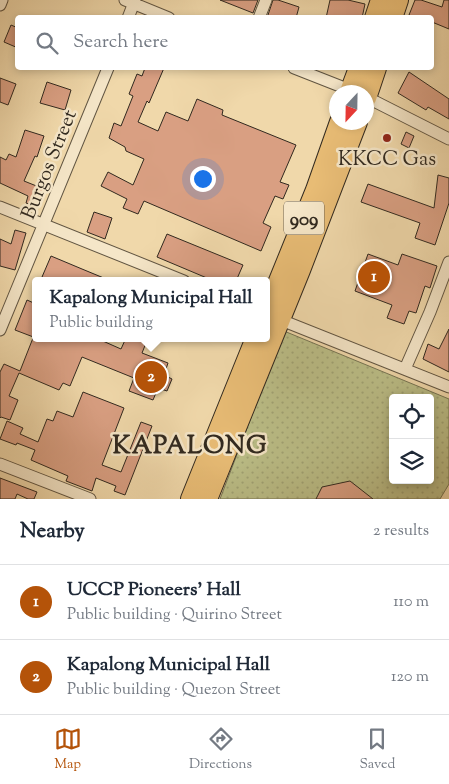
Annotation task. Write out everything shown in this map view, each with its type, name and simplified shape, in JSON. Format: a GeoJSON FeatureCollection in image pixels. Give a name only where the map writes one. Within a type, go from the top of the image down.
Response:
{"type":"FeatureCollection","features":[{"type":"Feature","properties":{"kind":"highway"},"geometry":{"type":"LineString","coordinates":[[376,15],[381,0]]}},
{"type":"Feature","properties":{"kind":"highway"},"geometry":{"type":"LineString","coordinates":[[393,15],[398,0]]}},
{"type":"Feature","properties":{"kind":"highway"},"geometry":{"type":"LineString","coordinates":[[359,70],[360,85]]}},
{"type":"Feature","properties":{"kind":"highway"},"geometry":{"type":"LineString","coordinates":[[366,85],[375,70]]}},
{"type":"Feature","properties":{"kind":"highway","name":"909"},"geometry":{"type":"LineString","coordinates":[[271,315],[337,130]]}},
{"type":"Feature","properties":{"kind":"highway","name":"909"},"geometry":{"type":"LineString","coordinates":[[271,315],[353,130]]}},
{"type":"Feature","properties":{"kind":"highway"},"geometry":{"type":"LineString","coordinates":[[191,499],[254,342]]}},
{"type":"Feature","properties":{"kind":"highway","name":"909"},"geometry":{"type":"LineString","coordinates":[[208,499],[262,342]]}},
{"type":"Feature","properties":{"kind":"street"},"geometry":{"type":"LineString","coordinates":[[0,5],[2,0]]}},
{"type":"Feature","properties":{"kind":"street"},"geometry":{"type":"LineString","coordinates":[[260,15],[266,0]]}},
{"type":"Feature","properties":{"kind":"street"},"geometry":{"type":"LineString","coordinates":[[129,15],[131,1],[162,15]]}},
{"type":"Feature","properties":{"kind":"street","name":"Burgos Street"},"geometry":{"type":"LineString","coordinates":[[0,330],[107,70]]}},
{"type":"Feature","properties":{"kind":"street"},"geometry":{"type":"LineString","coordinates":[[299,70],[336,85]]}},
{"type":"Feature","properties":{"kind":"street"},"geometry":{"type":"LineString","coordinates":[[374,102],[449,139]]}},
{"type":"Feature","properties":{"kind":"street"},"geometry":{"type":"LineString","coordinates":[[0,207],[174,277]]}},
{"type":"Feature","properties":{"kind":"street"},"geometry":{"type":"LineString","coordinates":[[404,369],[430,312],[449,262]]}},
{"type":"Feature","properties":{"kind":"street"},"geometry":{"type":"LineString","coordinates":[[271,315],[449,387]]}},
{"type":"Feature","properties":{"kind":"street"},"geometry":{"type":"LineString","coordinates":[[0,464],[67,495],[90,499]]}},
{"type":"Feature","properties":{"kind":"green space"},"geometry":{"type":"Polygon","coordinates":[[[284,331],[449,399],[449,484],[440,499],[220,499],[284,331]]]}},
{"type":"Feature","properties":{"kind":"building"},"geometry":{"type":"Polygon","coordinates":[[[220,0],[258,0],[253,13],[220,0]]]}},
{"type":"Feature","properties":{"kind":"building"},"geometry":{"type":"Polygon","coordinates":[[[273,0],[299,7],[297,15],[268,15],[273,0]]]}},
{"type":"Feature","properties":{"kind":"building"},"geometry":{"type":"Polygon","coordinates":[[[330,0],[348,0],[365,4],[363,15],[327,15],[330,0]]]}},
{"type":"Feature","properties":{"kind":"building"},"geometry":{"type":"Polygon","coordinates":[[[415,0],[421,0],[442,7],[444,0],[449,0],[449,29],[434,23],[434,15],[409,15],[415,0]]]}},
{"type":"Feature","properties":{"kind":"building"},"geometry":{"type":"Polygon","coordinates":[[[11,25],[15,27],[15,47],[4,42],[11,25]]]}},
{"type":"Feature","properties":{"kind":"building"},"geometry":{"type":"Polygon","coordinates":[[[144,70],[163,70],[149,103],[147,101],[138,122],[158,131],[166,112],[188,121],[197,99],[223,110],[222,115],[296,145],[280,182],[289,185],[283,199],[275,196],[263,223],[271,227],[261,251],[144,201],[138,214],[123,208],[127,199],[101,186],[108,172],[133,185],[144,159],[126,151],[125,147],[109,138],[114,123],[121,126],[133,96],[129,94],[137,74],[142,76],[144,70]]]}},
{"type":"Feature","properties":{"kind":"building"},"geometry":{"type":"Polygon","coordinates":[[[409,72],[449,99],[449,119],[428,107],[426,110],[398,93],[409,72]]]}},
{"type":"Feature","properties":{"kind":"building"},"geometry":{"type":"Polygon","coordinates":[[[0,78],[16,84],[8,105],[0,102],[0,78]]]}},
{"type":"Feature","properties":{"kind":"building"},"geometry":{"type":"Polygon","coordinates":[[[47,82],[71,90],[65,110],[40,103],[47,82]]]}},
{"type":"Feature","properties":{"kind":"building"},"geometry":{"type":"Polygon","coordinates":[[[25,130],[44,136],[37,157],[35,156],[24,181],[44,189],[37,207],[26,203],[28,196],[0,183],[0,157],[6,160],[9,154],[16,157],[25,130]]]}},
{"type":"Feature","properties":{"kind":"building"},"geometry":{"type":"Polygon","coordinates":[[[406,132],[414,136],[409,148],[401,144],[406,132]]]}},
{"type":"Feature","properties":{"kind":"building"},"geometry":{"type":"Polygon","coordinates":[[[438,175],[449,178],[449,203],[435,245],[415,238],[420,223],[361,202],[368,184],[434,208],[438,175]]]}},
{"type":"Feature","properties":{"kind":"building"},"geometry":{"type":"Polygon","coordinates":[[[94,212],[112,218],[105,239],[87,232],[94,212]]]}},
{"type":"Feature","properties":{"kind":"building"},"geometry":{"type":"Polygon","coordinates":[[[15,230],[26,233],[15,270],[0,266],[0,239],[11,244],[15,230]]]}},
{"type":"Feature","properties":{"kind":"building"},"geometry":{"type":"Polygon","coordinates":[[[167,234],[243,265],[238,277],[204,277],[157,257],[167,234]]]}},
{"type":"Feature","properties":{"kind":"building"},"geometry":{"type":"Polygon","coordinates":[[[368,254],[398,265],[402,254],[437,266],[430,288],[425,286],[416,313],[409,311],[404,324],[387,318],[392,305],[355,291],[368,254]]]}},
{"type":"Feature","properties":{"kind":"building"},"geometry":{"type":"Polygon","coordinates":[[[51,256],[101,277],[42,277],[51,256]]]}},
{"type":"Feature","properties":{"kind":"building"},"geometry":{"type":"Polygon","coordinates":[[[27,300],[32,302],[32,336],[15,330],[27,300]]]}},
{"type":"Feature","properties":{"kind":"building"},"geometry":{"type":"Polygon","coordinates":[[[449,329],[449,372],[423,359],[428,344],[439,349],[449,329]]]}},
{"type":"Feature","properties":{"kind":"building"},"geometry":{"type":"Polygon","coordinates":[[[32,341],[105,342],[121,349],[124,342],[146,342],[142,353],[168,363],[164,375],[172,379],[167,391],[158,388],[153,400],[129,391],[134,378],[82,357],[70,386],[63,383],[59,390],[19,373],[9,396],[18,400],[10,420],[0,418],[0,372],[4,364],[20,371],[32,341]]]}},
{"type":"Feature","properties":{"kind":"building"},"geometry":{"type":"Polygon","coordinates":[[[83,392],[124,408],[102,465],[121,472],[141,422],[152,426],[125,495],[114,491],[116,486],[96,478],[92,491],[66,481],[68,476],[31,460],[35,450],[0,439],[7,421],[23,428],[20,434],[38,442],[47,419],[53,421],[57,411],[73,417],[83,392]]]}},
{"type":"Feature","properties":{"kind":"building"},"geometry":{"type":"Polygon","coordinates":[[[0,478],[37,492],[34,499],[28,499],[17,494],[15,499],[0,499],[0,478]]]}},
{"type":"Feature","properties":{"kind":"building"},"geometry":{"type":"Polygon","coordinates":[[[350,481],[373,499],[316,499],[322,487],[350,481]]]}},
{"type":"Feature","properties":{"kind":"place","name":"KKCC Gas"},"geometry":{"type":"Point","coordinates":[387,138]}},
{"type":"Feature","properties":{"kind":"place","name":"UCCP Pioneers' Hall"},"geometry":{"type":"Point","coordinates":[374,277]}},
{"type":"Feature","properties":{"kind":"place","name":"Kapalong Municipal Hall"},"geometry":{"type":"Point","coordinates":[151,377]}},
{"type":"Feature","properties":{"kind":"district","name":"KAPALONG"},"geometry":{"type":"Point","coordinates":[190,444]}}]}
